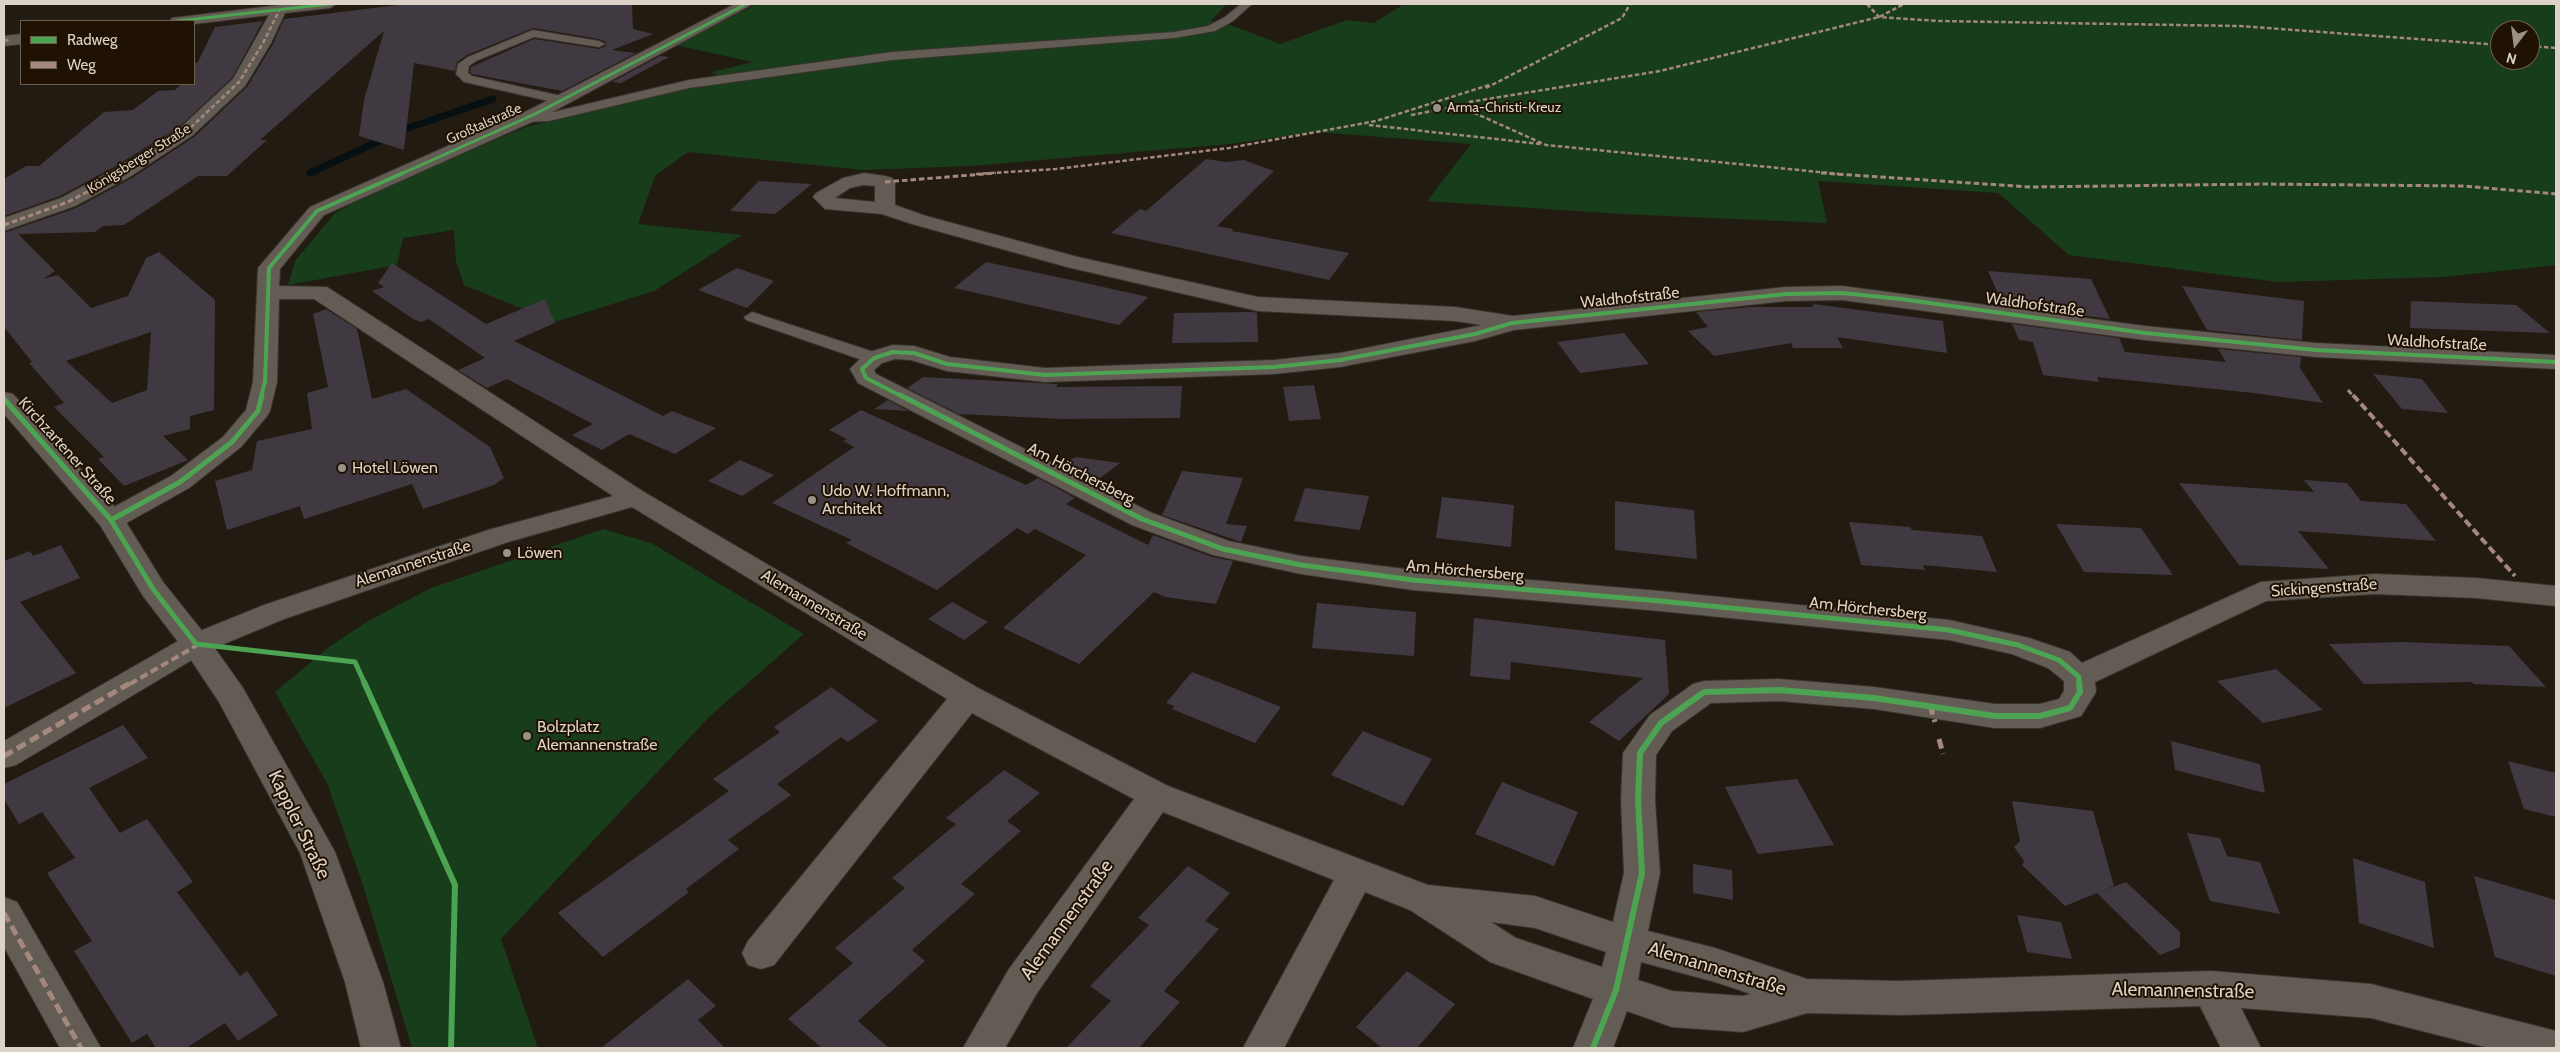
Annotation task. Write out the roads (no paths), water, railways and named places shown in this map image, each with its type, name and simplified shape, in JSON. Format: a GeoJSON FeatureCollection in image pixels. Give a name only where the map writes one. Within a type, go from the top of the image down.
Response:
{"type":"FeatureCollection","features":[{"type":"Feature","properties":{"kind":"street"},"geometry":{"type":"LineString","coordinates":[[186,20],[330,4]]}},
{"type":"Feature","properties":{"kind":"street","name":"Großtalstraße"},"geometry":{"type":"LineString","coordinates":[[267,294],[269,268],[317,211],[526,118],[746,4]]}},
{"type":"Feature","properties":{"kind":"street","name":"Königsberger Straße"},"geometry":{"type":"LineString","coordinates":[[4,225],[68,202],[124,172],[187,131],[239,82],[264,43],[280,9]]}},
{"type":"Feature","properties":{"kind":"street"},"geometry":{"type":"LineString","coordinates":[[4,41],[20,39]]}},
{"type":"Feature","properties":{"kind":"street"},"geometry":{"type":"LineString","coordinates":[[885,208],[919,220],[1074,262],[1258,304],[1455,314],[1485,317],[1512,323]]}},
{"type":"Feature","properties":{"kind":"street","name":"Alemannenstraße"},"geometry":{"type":"LineString","coordinates":[[267,294],[319,292],[635,498],[967,696],[1156,794],[1423,899],[1503,950],[1616,990],[1672,1008],[1743,1014],[1807,996],[1901,998],[2211,988],[2371,1001],[2509,1035],[2552,1048]]}},
{"type":"Feature","properties":{"kind":"street","name":"Waldhofstraße"},"geometry":{"type":"LineString","coordinates":[[1512,323],[1786,294],[1842,293],[1902,299],[2145,333],[2297,348],[2556,362]]}},
{"type":"Feature","properties":{"kind":"street"},"geometry":{"type":"LineString","coordinates":[[111,520],[180,482],[232,442],[258,411],[265,382],[267,294]]}},
{"type":"Feature","properties":{"kind":"street"},"geometry":{"type":"LineString","coordinates":[[874,358],[893,352],[914,353],[947,364],[1046,375],[1274,367],[1340,360],[1474,334],[1512,323]]}},
{"type":"Feature","properties":{"kind":"street","name":"Am Hörchersberg"},"geometry":{"type":"LineString","coordinates":[[874,358],[862,369],[866,378],[1142,519],[1223,550],[1300,565],[1413,580],[1660,601],[1949,630],[2018,645],[2059,660],[2079,677]]}},
{"type":"Feature","properties":{"kind":"street","name":"Kirchzartener Straße"},"geometry":{"type":"LineString","coordinates":[[4,399],[111,520]]}},
{"type":"Feature","properties":{"kind":"street","name":"Alemannenstraße"},"geometry":{"type":"LineString","coordinates":[[196,644],[274,612],[498,536],[635,498]]}},
{"type":"Feature","properties":{"kind":"street","name":"Kappler Straße"},"geometry":{"type":"LineString","coordinates":[[111,520],[153,589],[196,644],[232,696],[317,852],[364,982],[381,1048]]}},
{"type":"Feature","properties":{"kind":"street","name":"Sickingenstraße"},"geometry":{"type":"LineString","coordinates":[[2079,677],[2262,592],[2375,584],[2476,588],[2556,596]]}},
{"type":"Feature","properties":{"kind":"street"},"geometry":{"type":"LineString","coordinates":[[4,756],[196,644]]}},
{"type":"Feature","properties":{"kind":"street"},"geometry":{"type":"LineString","coordinates":[[1593,1048],[1616,990],[1625,942],[1642,873],[1638,800],[1640,753],[1661,723],[1704,692],[1779,690],[1874,698],[1995,716],[2040,716],[2070,708],[2080,692],[2079,677]]}},
{"type":"Feature","properties":{"kind":"street"},"geometry":{"type":"LineString","coordinates":[[761,953],[967,696]]}},
{"type":"Feature","properties":{"kind":"street","name":"Alemannenstraße"},"geometry":{"type":"LineString","coordinates":[[983,1048],[1023,981],[1156,794]]}},
{"type":"Feature","properties":{"kind":"street"},"geometry":{"type":"LineString","coordinates":[[1263,1048],[1356,874]]}},
{"type":"Feature","properties":{"kind":"street","name":"Alemannenstraße"},"geometry":{"type":"LineString","coordinates":[[1423,899],[1535,912],[1625,942],[1715,965],[1807,996]]}},
{"type":"Feature","properties":{"kind":"street"},"geometry":{"type":"LineString","coordinates":[[4,914],[81,1048]]}},
{"type":"Feature","properties":{"kind":"street"},"geometry":{"type":"LineString","coordinates":[[2211,988],[2241,1048]]}},
{"type":"Feature","properties":{"kind":"lane"},"geometry":{"type":"LineString","coordinates":[[526,118],[549,117],[689,84],[892,56],[1189,33],[1220,25],[1247,4]]}},
{"type":"Feature","properties":{"kind":"lane"},"geometry":{"type":"LineString","coordinates":[[562,100],[468,79],[462,74],[462,69],[464,64],[472,59],[533,34],[599,44]]}},
{"type":"Feature","properties":{"kind":"lane"},"geometry":{"type":"LineString","coordinates":[[752,317],[874,358]]}},
{"type":"Feature","properties":{"kind":"waterway"},"geometry":{"type":"LineString","coordinates":[[310,173],[405,129],[493,99]]}},
{"type":"Feature","properties":{"kind":"place","name":"Arma-Christi-Kreuz"},"geometry":{"type":"Point","coordinates":[1437,108]}},
{"type":"Feature","properties":{"kind":"place","name":"Hotel Löwen"},"geometry":{"type":"Point","coordinates":[342,468]}},
{"type":"Feature","properties":{"kind":"place","name":"Udo W. Hoffmann, Architekt"},"geometry":{"type":"Point","coordinates":[812,500]}},
{"type":"Feature","properties":{"kind":"place","name":"Löwen"},"geometry":{"type":"Point","coordinates":[507,553]}},
{"type":"Feature","properties":{"kind":"place","name":"Bolzplatz Alemannenstraße"},"geometry":{"type":"Point","coordinates":[527,736]}}]}
